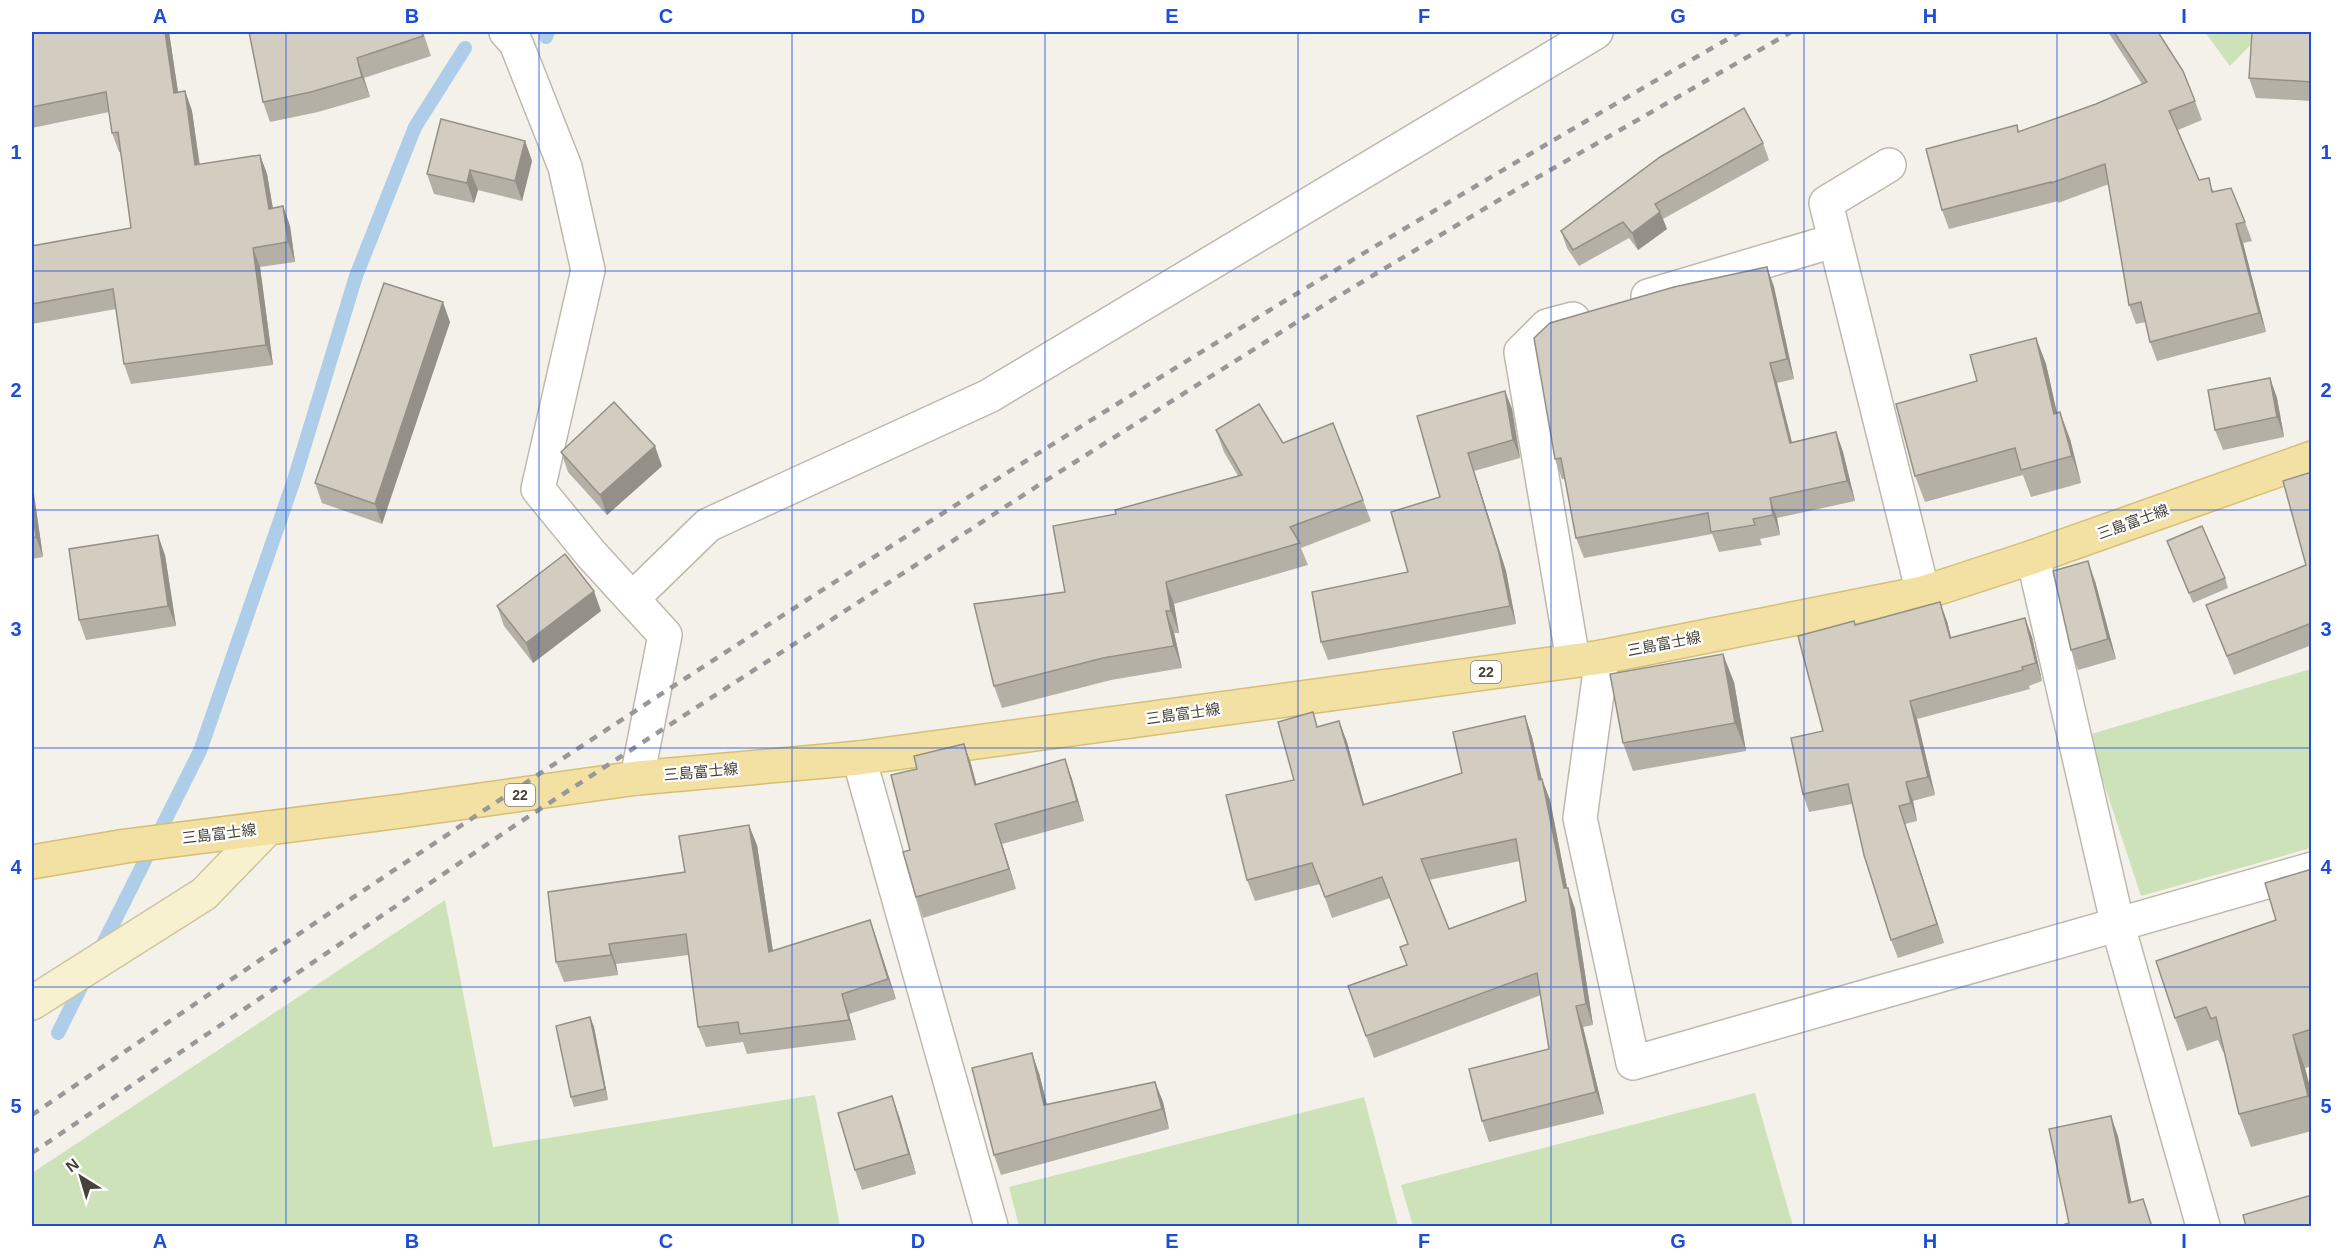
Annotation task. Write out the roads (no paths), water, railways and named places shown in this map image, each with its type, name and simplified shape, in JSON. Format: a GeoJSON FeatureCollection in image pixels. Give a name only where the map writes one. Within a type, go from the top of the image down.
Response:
{"type":"FeatureCollection","features":[{"type":"Feature","properties":{"kind":"main road","name":"三島富士線"},"geometry":{"type":"LineString","coordinates":[[32,862],[126,846],[638,778],[859,758],[1587,658],[1923,593],[2033,557],[2312,458]]}},
{"type":"Feature","properties":{"kind":"street"},"geometry":{"type":"LineString","coordinates":[[632,599],[708,525],[989,396],[1596,32]]}},
{"type":"Feature","properties":{"kind":"street"},"geometry":{"type":"LineString","coordinates":[[514,35],[565,167],[588,270],[537,489],[591,554],[665,635],[638,778]]}},
{"type":"Feature","properties":{"kind":"street"},"geometry":{"type":"LineString","coordinates":[[1889,165],[1826,203],[1833,241],[1923,593]]}},
{"type":"Feature","properties":{"kind":"street"},"geometry":{"type":"LineString","coordinates":[[1833,241],[1547,326],[1521,352],[1587,658],[1580,818],[1633,1063],[2312,869]]}},
{"type":"Feature","properties":{"kind":"street"},"geometry":{"type":"LineString","coordinates":[[2033,557],[2118,926],[2203,1227]]}},
{"type":"Feature","properties":{"kind":"street"},"geometry":{"type":"LineString","coordinates":[[859,758],[991,1227]]}},
{"type":"Feature","properties":{"kind":"street"},"geometry":{"type":"LineString","coordinates":[[32,1003],[204,894],[268,828]]}},
{"type":"Feature","properties":{"kind":"waterway"},"geometry":{"type":"LineString","coordinates":[[546,37],[548,32]]}},
{"type":"Feature","properties":{"kind":"waterway"},"geometry":{"type":"LineString","coordinates":[[99,952],[200,751],[294,480],[356,276],[415,127],[465,48]]}},
{"type":"Feature","properties":{"kind":"waterway"},"geometry":{"type":"LineString","coordinates":[[58,1033],[86,977]]}},
{"type":"Feature","properties":{"kind":"railway"},"geometry":{"type":"LineString","coordinates":[[32,1115],[451,832],[875,556],[1089,421],[1305,289],[1521,159],[1740,32]]}},
{"type":"Feature","properties":{"kind":"railway"},"geometry":{"type":"LineString","coordinates":[[32,1153],[517,824],[1045,481],[1332,300],[1519,188],[1791,32]]}}]}
